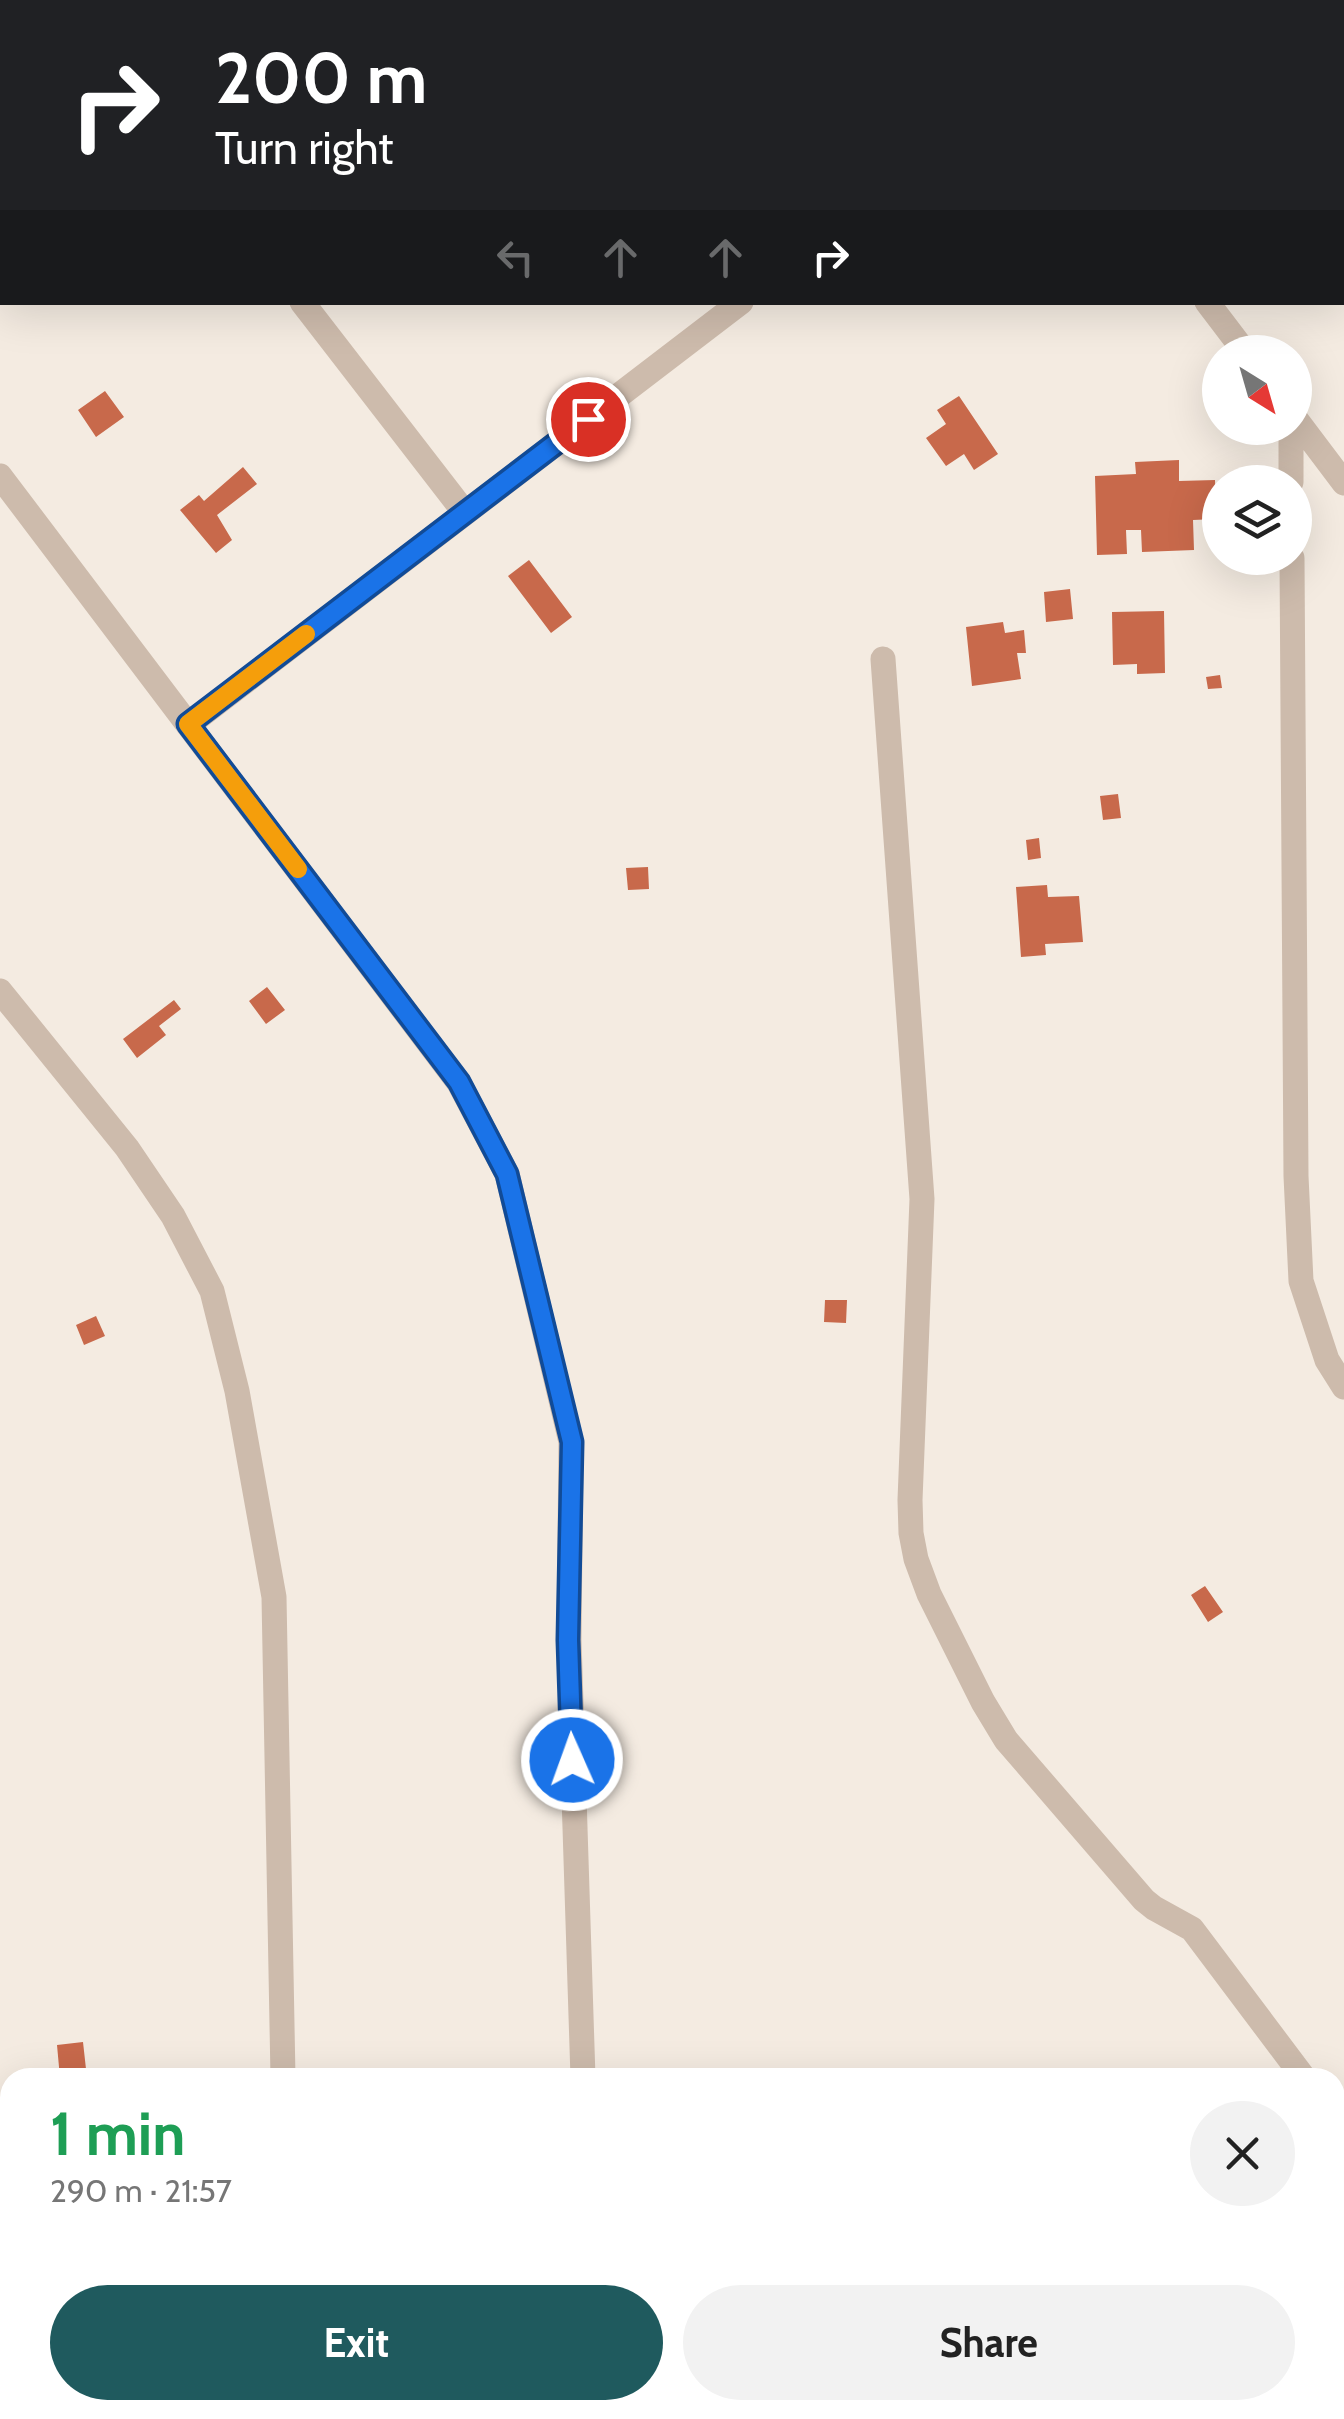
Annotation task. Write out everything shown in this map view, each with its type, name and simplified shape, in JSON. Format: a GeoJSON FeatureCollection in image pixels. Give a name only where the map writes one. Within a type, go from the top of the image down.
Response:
{"type":"FeatureCollection","features":[{"type":"Feature","properties":{"kind":"street"},"geometry":{"type":"LineString","coordinates":[[304,305],[465,513]]}},
{"type":"Feature","properties":{"kind":"street"},"geometry":{"type":"LineString","coordinates":[[188,724],[737,305]]}},
{"type":"Feature","properties":{"kind":"street"},"geometry":{"type":"LineString","coordinates":[[1209,305],[1232,335]]}},
{"type":"Feature","properties":{"kind":"street"},"geometry":{"type":"LineString","coordinates":[[1312,441],[1344,483]]}},
{"type":"Feature","properties":{"kind":"street"},"geometry":{"type":"LineString","coordinates":[[0,476],[459,1082],[507,1174],[572,1442],[568,1640],[583,2068]]}},
{"type":"Feature","properties":{"kind":"street"},"geometry":{"type":"LineString","coordinates":[[1292,575],[1300,1281],[1328,1360],[1344,1387]]}},
{"type":"Feature","properties":{"kind":"street"},"geometry":{"type":"LineString","coordinates":[[884,660],[922,1198],[910,1500],[916,1558],[929,1594],[1006,1740],[1144,1900],[1192,1929],[1296,2068]]}},
{"type":"Feature","properties":{"kind":"street"},"geometry":{"type":"LineString","coordinates":[[0,991],[126,1148],[173,1216],[212,1292],[237,1391],[274,1597],[283,2068]]}},
{"type":"Feature","properties":{"kind":"building"},"geometry":{"type":"Polygon","coordinates":[[[105,391],[124,417],[96,437],[78,410],[105,391]]]}},
{"type":"Feature","properties":{"kind":"building"},"geometry":{"type":"Polygon","coordinates":[[[959,396],[998,454],[974,470],[964,454],[946,466],[926,438],[946,424],[937,410],[959,396]]]}},
{"type":"Feature","properties":{"kind":"building"},"geometry":{"type":"Polygon","coordinates":[[[1179,460],[1179,481],[1202,480],[1202,520],[1193,520],[1194,550],[1142,552],[1141,530],[1126,530],[1127,554],[1097,555],[1095,476],[1136,474],[1135,462],[1179,460]]]}},
{"type":"Feature","properties":{"kind":"building"},"geometry":{"type":"Polygon","coordinates":[[[243,467],[257,484],[217,515],[232,540],[216,553],[180,510],[199,495],[204,501],[243,467]]]}},
{"type":"Feature","properties":{"kind":"building"},"geometry":{"type":"Polygon","coordinates":[[[529,560],[572,617],[551,633],[508,576],[529,560]]]}},
{"type":"Feature","properties":{"kind":"building"},"geometry":{"type":"Polygon","coordinates":[[[1070,589],[1073,619],[1046,622],[1044,592],[1070,589]]]}},
{"type":"Feature","properties":{"kind":"building"},"geometry":{"type":"Polygon","coordinates":[[[1164,611],[1165,673],[1137,674],[1137,664],[1113,665],[1112,612],[1164,611]]]}},
{"type":"Feature","properties":{"kind":"building"},"geometry":{"type":"Polygon","coordinates":[[[1003,622],[1005,633],[1024,630],[1026,653],[1017,653],[1021,679],[972,686],[966,627],[1003,622]]]}},
{"type":"Feature","properties":{"kind":"building"},"geometry":{"type":"Polygon","coordinates":[[[1220,675],[1222,688],[1208,689],[1206,677],[1220,675]]]}},
{"type":"Feature","properties":{"kind":"building"},"geometry":{"type":"Polygon","coordinates":[[[1118,794],[1121,818],[1103,820],[1100,796],[1118,794]]]}},
{"type":"Feature","properties":{"kind":"building"},"geometry":{"type":"Polygon","coordinates":[[[1039,838],[1041,858],[1028,860],[1026,840],[1039,838]]]}},
{"type":"Feature","properties":{"kind":"building"},"geometry":{"type":"Polygon","coordinates":[[[648,867],[649,889],[628,890],[626,868],[648,867]]]}},
{"type":"Feature","properties":{"kind":"building"},"geometry":{"type":"Polygon","coordinates":[[[1047,885],[1048,897],[1079,896],[1083,942],[1045,944],[1046,955],[1021,957],[1016,887],[1047,885]]]}},
{"type":"Feature","properties":{"kind":"building"},"geometry":{"type":"Polygon","coordinates":[[[267,987],[285,1010],[266,1024],[249,1001],[267,987]]]}},
{"type":"Feature","properties":{"kind":"building"},"geometry":{"type":"Polygon","coordinates":[[[174,1000],[181,1009],[159,1026],[166,1035],[137,1058],[123,1039],[174,1000]]]}},
{"type":"Feature","properties":{"kind":"building"},"geometry":{"type":"Polygon","coordinates":[[[825,1300],[847,1300],[846,1323],[824,1322],[825,1300]]]}},
{"type":"Feature","properties":{"kind":"building"},"geometry":{"type":"Polygon","coordinates":[[[96,1316],[105,1336],[84,1345],[76,1325],[96,1316]]]}},
{"type":"Feature","properties":{"kind":"building"},"geometry":{"type":"Polygon","coordinates":[[[1205,1586],[1223,1612],[1208,1622],[1191,1595],[1205,1586]]]}},
{"type":"Feature","properties":{"kind":"building"},"geometry":{"type":"Polygon","coordinates":[[[83,2042],[86,2068],[59,2068],[57,2045],[83,2042]]]}},
{"type":"Feature","properties":{"kind":"slow traffic"},"geometry":{"type":"LineString","coordinates":[[298,869],[188,724],[306,634]]}},
{"type":"Feature","properties":{"kind":"route"},"geometry":{"type":"LineString","coordinates":[[572,1760],[568,1640],[572,1442],[507,1174],[459,1082],[188,724],[588,419]]}}]}
